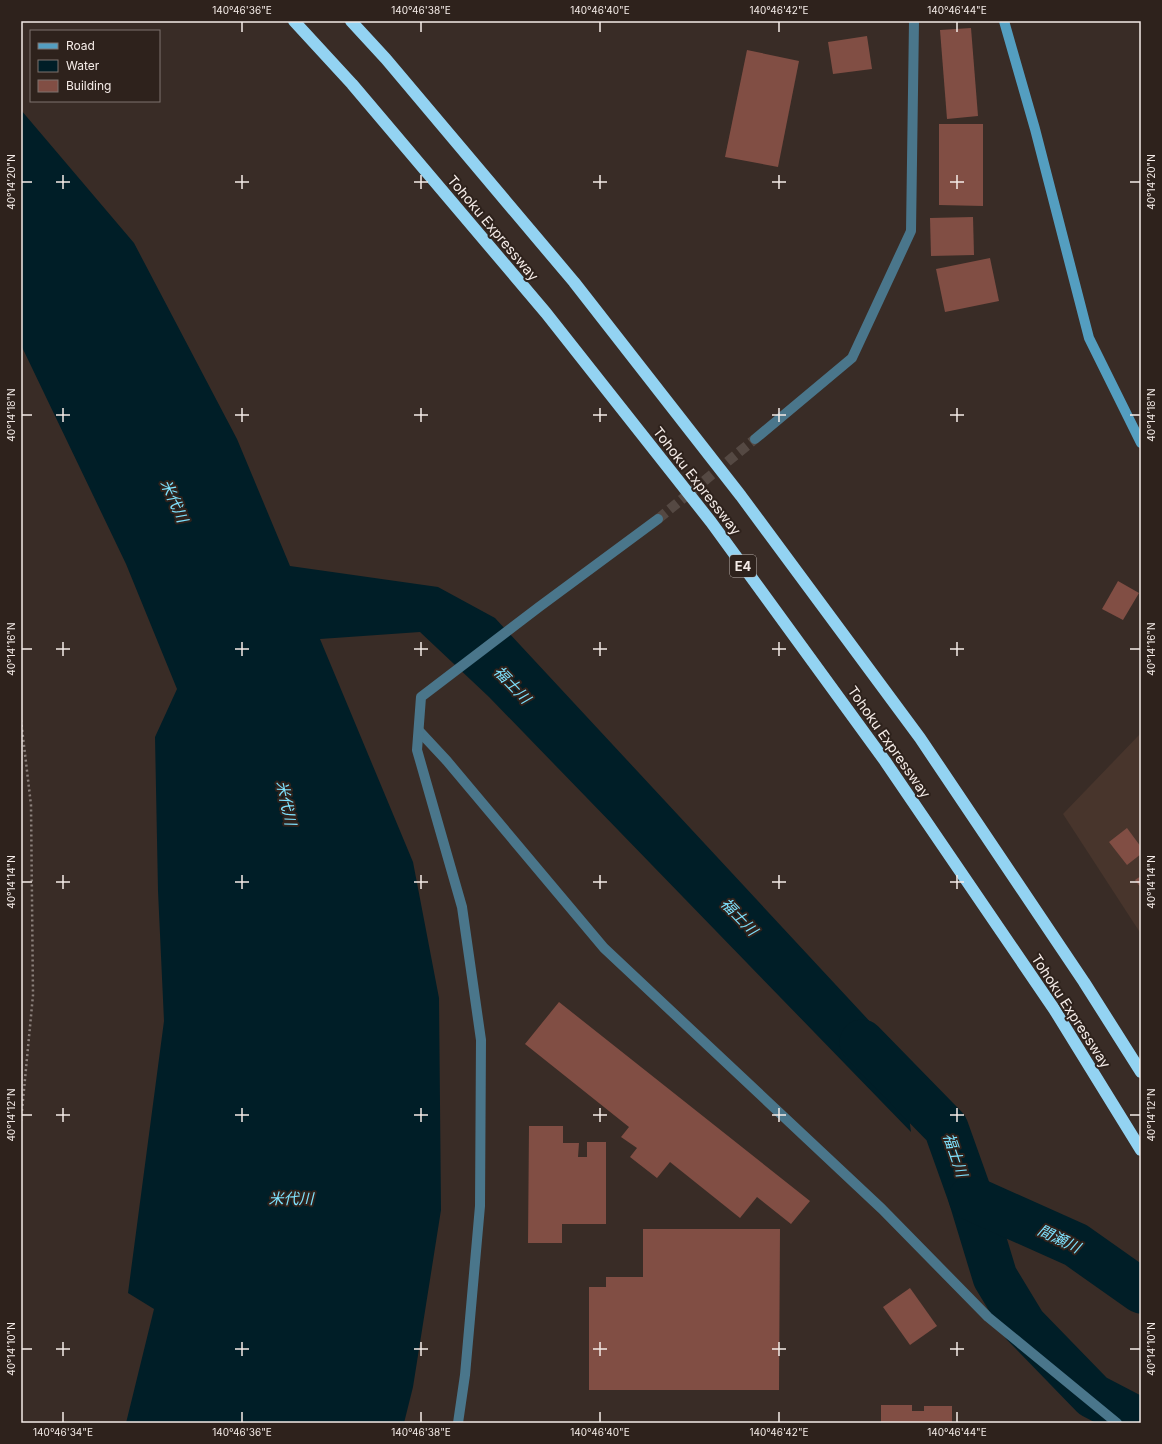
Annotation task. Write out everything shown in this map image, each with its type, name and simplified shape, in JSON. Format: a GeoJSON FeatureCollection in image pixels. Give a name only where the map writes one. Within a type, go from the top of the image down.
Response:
{"type":"FeatureCollection","features":[{"type":"Feature","properties":{"kind":"highway","name":"Tohoku Expressway"},"geometry":{"type":"LineString","coordinates":[[294,21],[352,84],[546,314],[711,522],[885,761],[1054,1009],[1141,1150]]}},
{"type":"Feature","properties":{"kind":"highway","name":"Tohoku Expressway"},"geometry":{"type":"LineString","coordinates":[[351,21],[386,59],[574,282],[741,496],[920,738],[1084,982],[1141,1072]]}},
{"type":"Feature","properties":{"kind":"street"},"geometry":{"type":"LineString","coordinates":[[755,439],[852,358],[911,231],[914,21]]}},
{"type":"Feature","properties":{"kind":"street"},"geometry":{"type":"LineString","coordinates":[[1004,21],[1035,129],[1089,338],[1141,443]]}},
{"type":"Feature","properties":{"kind":"street"},"geometry":{"type":"LineString","coordinates":[[458,1423],[465,1375],[480,1206],[481,1040],[462,907],[417,750],[420,732],[421,697],[658,519]]}},
{"type":"Feature","properties":{"kind":"street"},"geometry":{"type":"LineString","coordinates":[[420,732],[447,761],[604,948],[882,1209],[988,1317],[1117,1423]]}},
{"type":"Feature","properties":{"kind":"path"},"geometry":{"type":"LineString","coordinates":[[21,720],[31,805],[33,995],[21,1121]]}},
{"type":"Feature","properties":{"kind":"shaded area"},"geometry":{"type":"Polygon","coordinates":[[[1141,733],[1141,934],[1063,814],[1141,733]]]}},
{"type":"Feature","properties":{"kind":"water","name":"米代川"},"geometry":{"type":"Polygon","coordinates":[[[21,110],[134,243],[237,439],[290,566],[438,587],[495,618],[901,1055],[911,1132],[489,697],[420,632],[320,639],[413,862],[439,998],[441,1210],[413,1387],[404,1423],[126,1423],[154,1309],[128,1293],[164,1021],[158,891],[155,737],[177,689],[126,564],[21,345],[21,110]]]}},
{"type":"Feature","properties":{"kind":"building"},"geometry":{"type":"Polygon","coordinates":[[[971,28],[978,116],[947,119],[940,30],[971,28]]]}},
{"type":"Feature","properties":{"kind":"building"},"geometry":{"type":"Polygon","coordinates":[[[867,36],[872,69],[833,74],[828,42],[867,36]]]}},
{"type":"Feature","properties":{"kind":"building"},"geometry":{"type":"Polygon","coordinates":[[[747,50],[799,61],[778,167],[725,157],[747,50]]]}},
{"type":"Feature","properties":{"kind":"building"},"geometry":{"type":"Polygon","coordinates":[[[939,124],[983,124],[983,206],[939,205],[939,124]]]}},
{"type":"Feature","properties":{"kind":"building"},"geometry":{"type":"Polygon","coordinates":[[[973,217],[974,255],[931,256],[930,218],[973,217]]]}},
{"type":"Feature","properties":{"kind":"building"},"geometry":{"type":"Polygon","coordinates":[[[990,258],[999,301],[945,312],[936,269],[990,258]]]}},
{"type":"Feature","properties":{"kind":"building"},"geometry":{"type":"Polygon","coordinates":[[[1118,581],[1139,593],[1123,620],[1102,609],[1118,581]]]}},
{"type":"Feature","properties":{"kind":"building"},"geometry":{"type":"Polygon","coordinates":[[[1127,828],[1141,847],[1141,854],[1127,865],[1109,842],[1127,828]]]}},
{"type":"Feature","properties":{"kind":"building"},"geometry":{"type":"Polygon","coordinates":[[[1141,876],[1141,888],[1135,880],[1141,876]]]}},
{"type":"Feature","properties":{"kind":"building"},"geometry":{"type":"Polygon","coordinates":[[[559,1002],[810,1201],[791,1224],[757,1197],[740,1218],[670,1162],[657,1178],[630,1157],[637,1148],[621,1137],[629,1127],[525,1044],[559,1002]]]}},
{"type":"Feature","properties":{"kind":"building"},"geometry":{"type":"Polygon","coordinates":[[[529,1126],[563,1126],[563,1143],[579,1143],[578,1157],[587,1157],[587,1142],[606,1142],[606,1224],[562,1224],[562,1243],[528,1243],[529,1126]]]}},
{"type":"Feature","properties":{"kind":"building"},"geometry":{"type":"Polygon","coordinates":[[[643,1229],[780,1229],[779,1390],[589,1390],[589,1287],[606,1287],[606,1277],[643,1277],[643,1229]]]}},
{"type":"Feature","properties":{"kind":"building"},"geometry":{"type":"Polygon","coordinates":[[[910,1288],[937,1326],[910,1345],[883,1307],[910,1288]]]}},
{"type":"Feature","properties":{"kind":"building"},"geometry":{"type":"Polygon","coordinates":[[[881,1405],[912,1405],[912,1411],[924,1411],[924,1406],[952,1406],[952,1423],[881,1423],[881,1405]]]}},
{"type":"Feature","properties":{"kind":"waterway","name":"福士川"},"geometry":{"type":"LineString","coordinates":[[862,1042],[946,1128],[971,1198],[995,1277],[1024,1325],[1093,1396],[1141,1421]]}},
{"type":"Feature","properties":{"kind":"waterway","name":"間瀬川"},"geometry":{"type":"LineString","coordinates":[[971,1198],[1076,1245],[1141,1291]]}},
{"type":"Feature","properties":{"kind":"tunnel"},"geometry":{"type":"LineString","coordinates":[[658,519],[755,439]]}}]}
